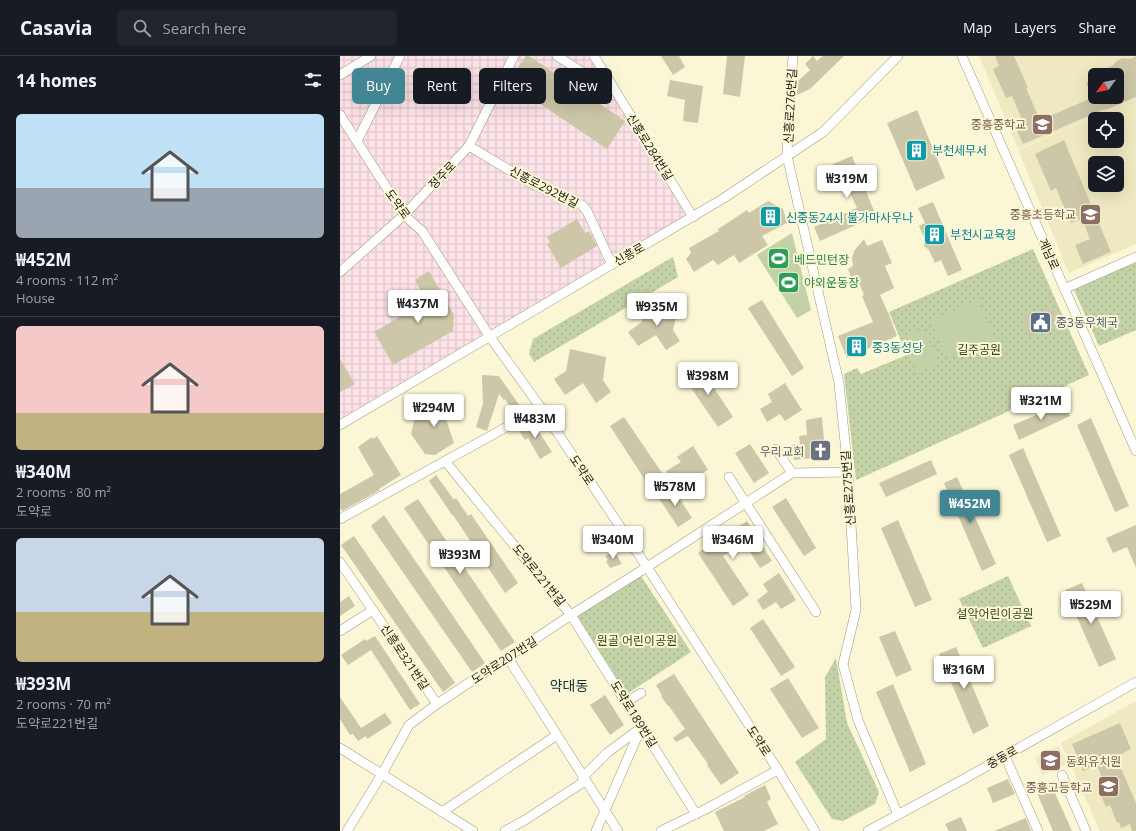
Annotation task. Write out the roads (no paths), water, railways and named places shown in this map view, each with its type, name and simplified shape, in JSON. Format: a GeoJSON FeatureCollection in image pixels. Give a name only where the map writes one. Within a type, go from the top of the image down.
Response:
{"type":"FeatureCollection","features":[{"type":"Feature","properties":{"kind":"street"},"geometry":{"type":"LineString","coordinates":[[340,75],[371,56]]}},
{"type":"Feature","properties":{"kind":"street"},"geometry":{"type":"LineString","coordinates":[[357,141],[400,56]]}},
{"type":"Feature","properties":{"kind":"street","name":"정주로"},"geometry":{"type":"LineString","coordinates":[[340,272],[404,215],[470,146],[514,56]]}},
{"type":"Feature","properties":{"kind":"street"},"geometry":{"type":"LineString","coordinates":[[556,56],[576,68]]}},
{"type":"Feature","properties":{"kind":"street","name":"신흥로284번길"},"geometry":{"type":"LineString","coordinates":[[594,56],[601,68]]}},
{"type":"Feature","properties":{"kind":"street","name":"신흥로"},"geometry":{"type":"LineString","coordinates":[[340,425],[724,198],[823,132],[898,56]]}},
{"type":"Feature","properties":{"kind":"street","name":"계남로"},"geometry":{"type":"LineString","coordinates":[[962,56],[1136,451]]}},
{"type":"Feature","properties":{"kind":"street","name":"신흥로276번길"},"geometry":{"type":"LineString","coordinates":[[787,156],[793,57]]}},
{"type":"Feature","properties":{"kind":"street","name":"신흥로284번길"},"geometry":{"type":"LineString","coordinates":[[612,85],[693,217]]}},
{"type":"Feature","properties":{"kind":"street","name":"도약로"},"geometry":{"type":"LineString","coordinates":[[340,115],[404,215],[422,231],[490,337],[541,408],[647,567],[778,770],[815,831]]}},
{"type":"Feature","properties":{"kind":"street","name":"신흥로292번길"},"geometry":{"type":"LineString","coordinates":[[470,146],[536,186],[582,206],[587,211],[612,265]]}},
{"type":"Feature","properties":{"kind":"street","name":"신흥로275번길"},"geometry":{"type":"LineString","coordinates":[[787,156],[839,383],[848,472],[856,610],[843,664],[858,720],[898,815]]}},
{"type":"Feature","properties":{"kind":"street"},"geometry":{"type":"LineString","coordinates":[[1064,289],[1136,257]]}},
{"type":"Feature","properties":{"kind":"street"},"geometry":{"type":"LineString","coordinates":[[340,519],[541,408]]}},
{"type":"Feature","properties":{"kind":"street"},"geometry":{"type":"LineString","coordinates":[[776,448],[792,473],[848,472]]}},
{"type":"Feature","properties":{"kind":"street","name":"도약로221번길"},"geometry":{"type":"LineString","coordinates":[[445,461],[571,615]]}},
{"type":"Feature","properties":{"kind":"street","name":"도약로207번길"},"geometry":{"type":"LineString","coordinates":[[347,831],[382,774],[409,725],[437,704],[571,615],[792,473]]}},
{"type":"Feature","properties":{"kind":"street"},"geometry":{"type":"LineString","coordinates":[[728,477],[816,612]]}},
{"type":"Feature","properties":{"kind":"street","name":"신흥로321번길"},"geometry":{"type":"LineString","coordinates":[[340,562],[437,704]]}},
{"type":"Feature","properties":{"kind":"street"},"geometry":{"type":"LineString","coordinates":[[340,631],[373,610]]}},
{"type":"Feature","properties":{"kind":"street","name":"도약로189번길"},"geometry":{"type":"LineString","coordinates":[[571,615],[696,814]]}},
{"type":"Feature","properties":{"kind":"street"},"geometry":{"type":"LineString","coordinates":[[508,658],[618,831]]}},
{"type":"Feature","properties":{"kind":"street","name":"중동로"},"geometry":{"type":"LineString","coordinates":[[868,831],[1136,682]]}},
{"type":"Feature","properties":{"kind":"street"},"geometry":{"type":"LineString","coordinates":[[626,702],[641,693]]}},
{"type":"Feature","properties":{"kind":"street"},"geometry":{"type":"LineString","coordinates":[[505,831],[525,820],[582,783],[584,777],[606,753],[642,727]]}},
{"type":"Feature","properties":{"kind":"street"},"geometry":{"type":"LineString","coordinates":[[596,831],[642,727]]}},
{"type":"Feature","properties":{"kind":"street"},"geometry":{"type":"LineString","coordinates":[[442,812],[557,735]]}},
{"type":"Feature","properties":{"kind":"street"},"geometry":{"type":"LineString","coordinates":[[340,748],[473,831]]}},
{"type":"Feature","properties":{"kind":"street"},"geometry":{"type":"LineString","coordinates":[[1005,756],[1038,831]]}},
{"type":"Feature","properties":{"kind":"street"},"geometry":{"type":"LineString","coordinates":[[663,831],[778,770]]}},
{"type":"Feature","properties":{"kind":"street"},"geometry":{"type":"LineString","coordinates":[[1062,775],[1086,831]]}},
{"type":"Feature","properties":{"kind":"place","name":"중흥중학교"},"geometry":{"type":"Point","coordinates":[1042,124]}},
{"type":"Feature","properties":{"kind":"place","name":"부천세무서"},"geometry":{"type":"Point","coordinates":[916,150]}},
{"type":"Feature","properties":{"kind":"place","name":"중흥초등학교"},"geometry":{"type":"Point","coordinates":[1091,214]}},
{"type":"Feature","properties":{"kind":"place","name":"신중동24시 불가마사우나"},"geometry":{"type":"Point","coordinates":[770,217]}},
{"type":"Feature","properties":{"kind":"place","name":"부천시교육청"},"geometry":{"type":"Point","coordinates":[934,234]}},
{"type":"Feature","properties":{"kind":"place","name":"베드민턴장"},"geometry":{"type":"Point","coordinates":[779,259]}},
{"type":"Feature","properties":{"kind":"place","name":"야외운동장"},"geometry":{"type":"Point","coordinates":[789,282]}},
{"type":"Feature","properties":{"kind":"place","name":"중3동우체국"},"geometry":{"type":"Point","coordinates":[1040,322]}},
{"type":"Feature","properties":{"kind":"place","name":"중3동성당"},"geometry":{"type":"Point","coordinates":[857,347]}},
{"type":"Feature","properties":{"kind":"place","name":"우리교회"},"geometry":{"type":"Point","coordinates":[820,451]}},
{"type":"Feature","properties":{"kind":"place","name":"동화유치원"},"geometry":{"type":"Point","coordinates":[1051,761]}},
{"type":"Feature","properties":{"kind":"place","name":"중흥고등학교"},"geometry":{"type":"Point","coordinates":[1108,787]}},
{"type":"Feature","properties":{"kind":"district","name":"약대동"},"geometry":{"type":"Point","coordinates":[569,685]}},
{"type":"Feature","properties":{"kind":"park label","name":"길주공원"},"geometry":{"type":"Point","coordinates":[979,349]}},
{"type":"Feature","properties":{"kind":"park label","name":"설악어린이공원"},"geometry":{"type":"Point","coordinates":[995,613]}},
{"type":"Feature","properties":{"kind":"park label","name":"원골 어린이공원"},"geometry":{"type":"Point","coordinates":[637,640]}}]}
